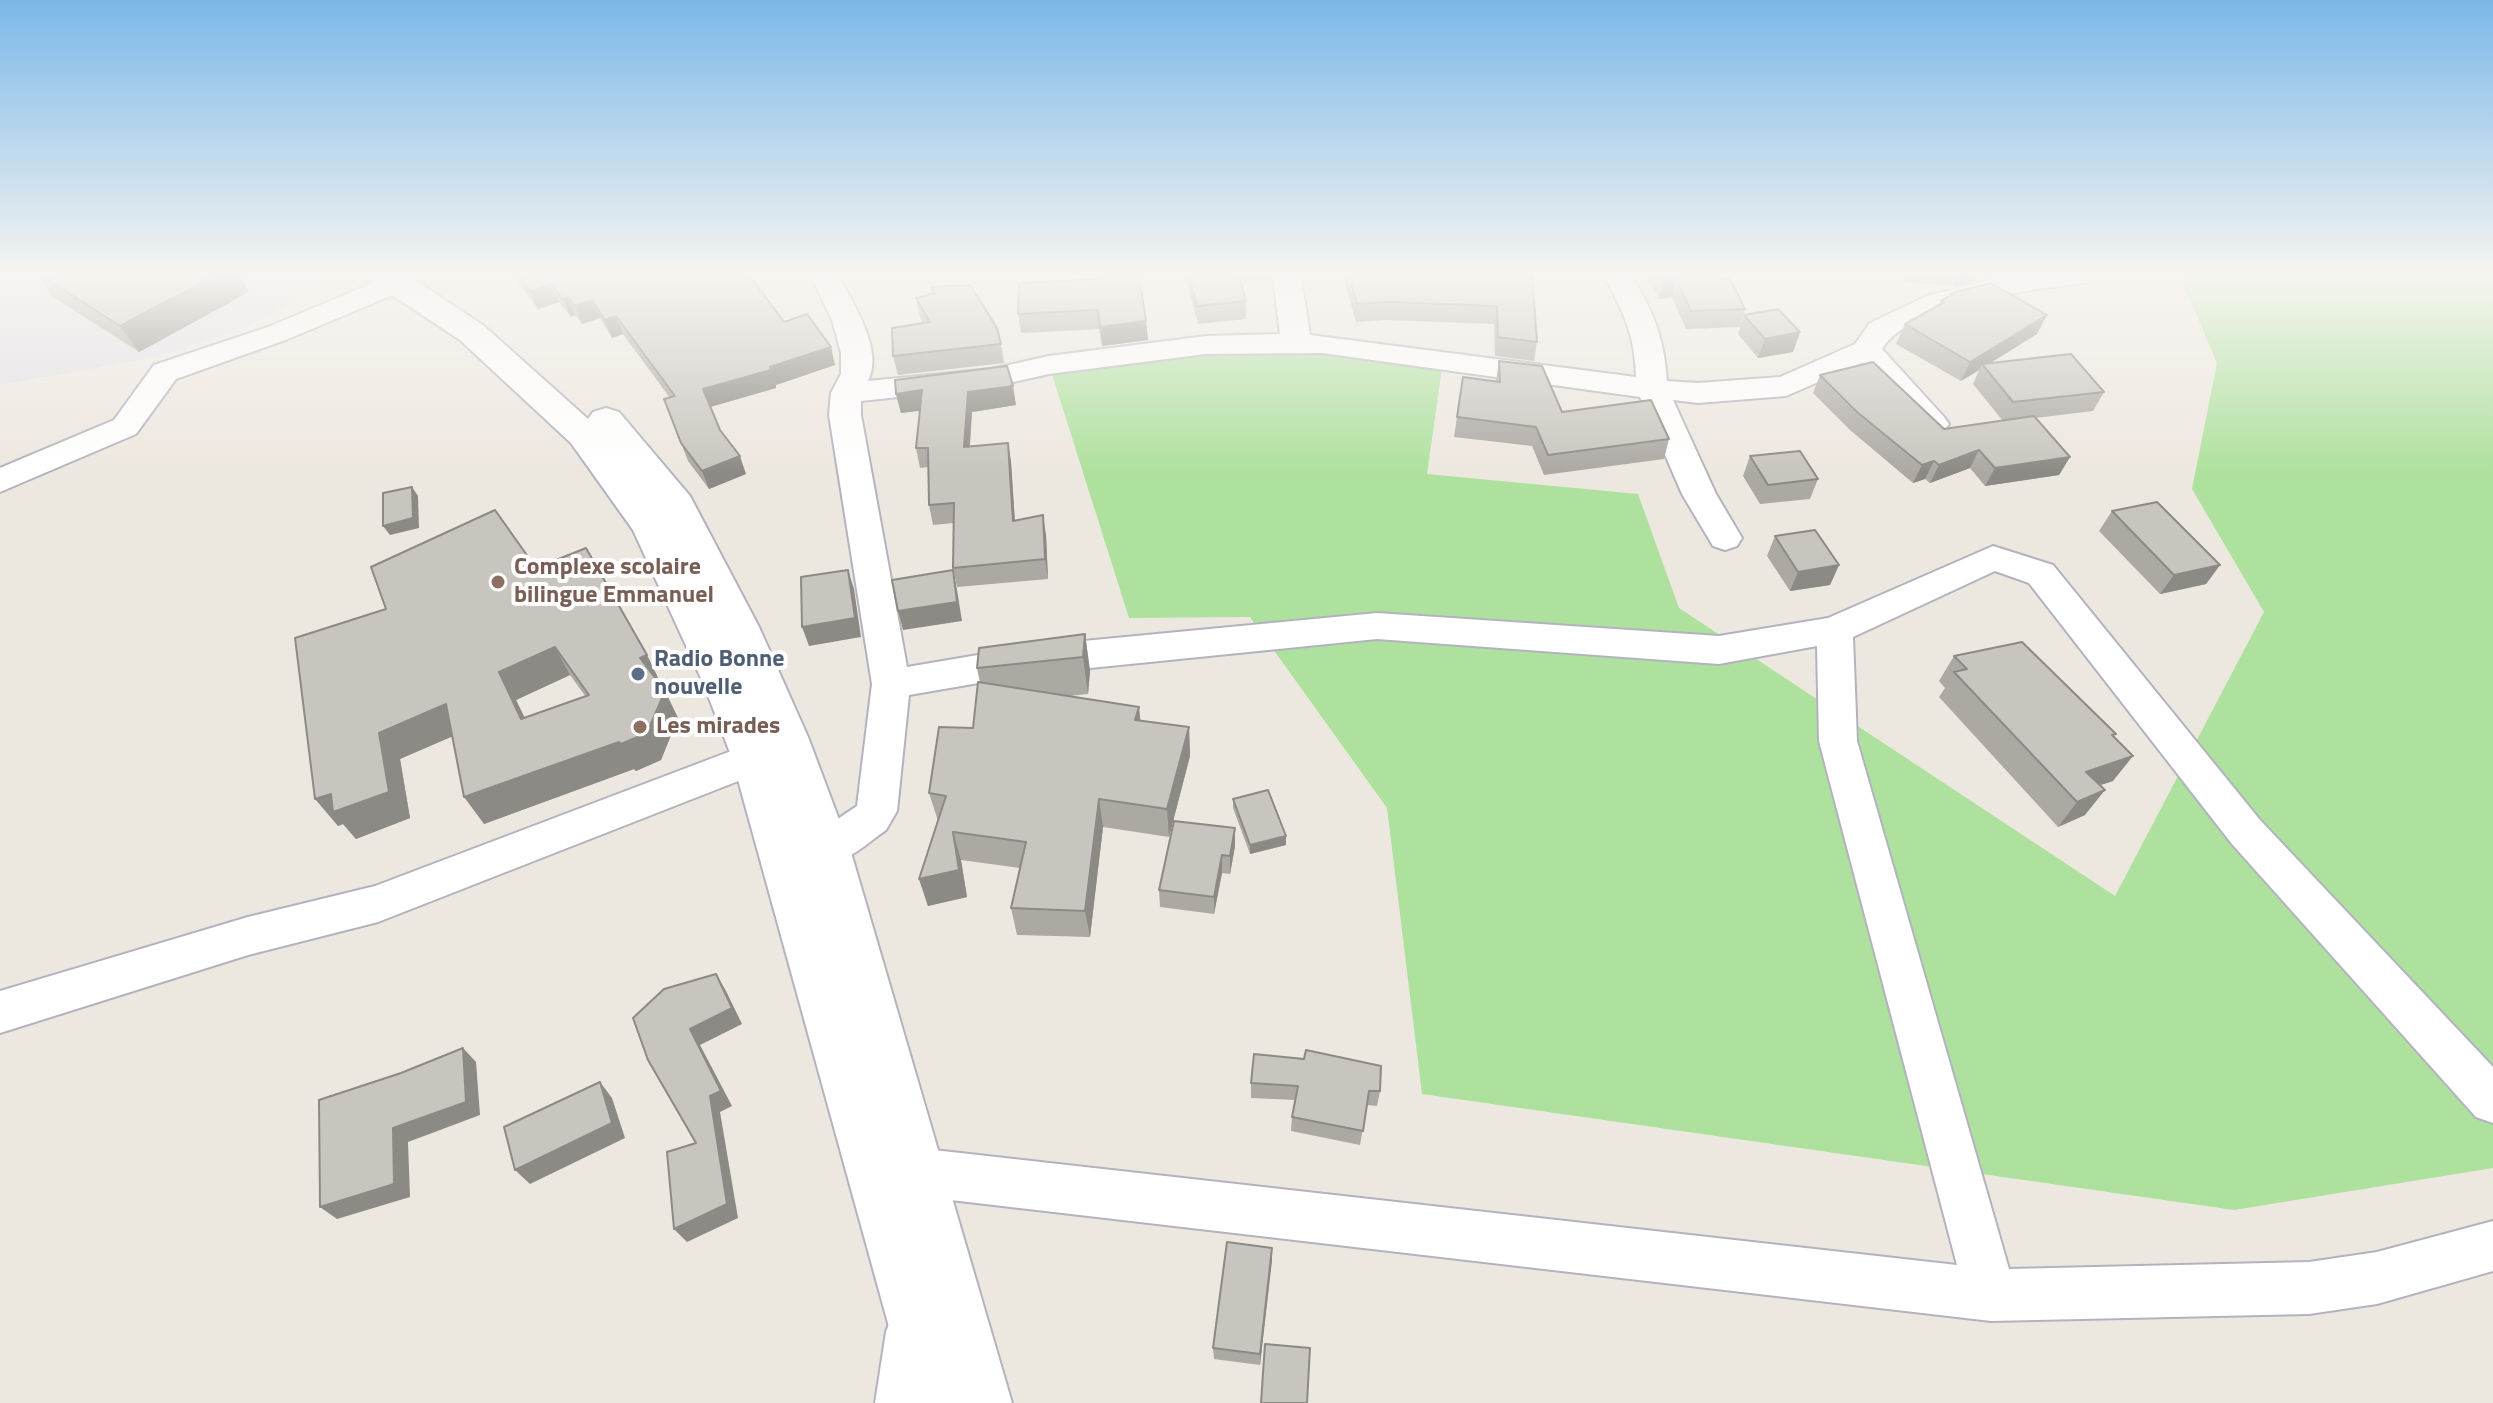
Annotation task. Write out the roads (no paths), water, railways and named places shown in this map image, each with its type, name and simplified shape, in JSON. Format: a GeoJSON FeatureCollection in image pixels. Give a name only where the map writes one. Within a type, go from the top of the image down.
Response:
{"type":"FeatureCollection","features":[{"type":"Feature","properties":{"kind":"main road"},"geometry":{"type":"LineString","coordinates":[[481,341],[584,435],[651,526],[726,685],[755,758],[941,1403]]}},
{"type":"Feature","properties":{"kind":"main road"},"geometry":{"type":"LineString","coordinates":[[516,341],[600,412],[671,496],[738,627],[786,737],[826,849],[981,1403]]}},
{"type":"Feature","properties":{"kind":"street"},"geometry":{"type":"LineString","coordinates":[[0,481],[125,427],[165,372],[253,341]]}},
{"type":"Feature","properties":{"kind":"street"},"geometry":{"type":"LineString","coordinates":[[826,849],[872,818],[877,811],[891,684],[845,415],[846,393],[856,374],[853,341]]}},
{"type":"Feature","properties":{"kind":"street"},"geometry":{"type":"LineString","coordinates":[[1648,341],[1652,389],[1699,494],[1725,538]]}},
{"type":"Feature","properties":{"kind":"street"},"geometry":{"type":"LineString","coordinates":[[846,393],[991,378],[1049,365],[1206,345],[1296,343],[1698,393],[1786,386],[1866,350],[1872,341]]}},
{"type":"Feature","properties":{"kind":"street"},"geometry":{"type":"LineString","coordinates":[[1866,350],[1938,429]]}},
{"type":"Feature","properties":{"kind":"street"},"geometry":{"type":"LineString","coordinates":[[891,684],[1031,660],[1377,626],[1719,650],[1835,630],[1993,558],[2041,574],[2246,832],[2493,1101]]}},
{"type":"Feature","properties":{"kind":"street"},"geometry":{"type":"LineString","coordinates":[[1835,630],[1838,741],[1991,1295]]}},
{"type":"Feature","properties":{"kind":"street"},"geometry":{"type":"LineString","coordinates":[[0,1012],[248,936],[378,904],[755,758]]}},
{"type":"Feature","properties":{"kind":"street"},"geometry":{"type":"LineString","coordinates":[[916,1172],[1991,1295],[2309,1288],[2377,1278],[2493,1246]]}},
{"type":"Feature","properties":{"kind":"street"},"geometry":{"type":"LineString","coordinates":[[902,1403],[915,1313]]}},
{"type":"Feature","properties":{"kind":"place","name":"Complexe scolaire bilingue Emmanuel"},"geometry":{"type":"Point","coordinates":[498,582]}},
{"type":"Feature","properties":{"kind":"place","name":"Radio Bonne nouvelle"},"geometry":{"type":"Point","coordinates":[638,674]}},
{"type":"Feature","properties":{"kind":"place","name":"Les mirades"},"geometry":{"type":"Point","coordinates":[640,727]}}]}
